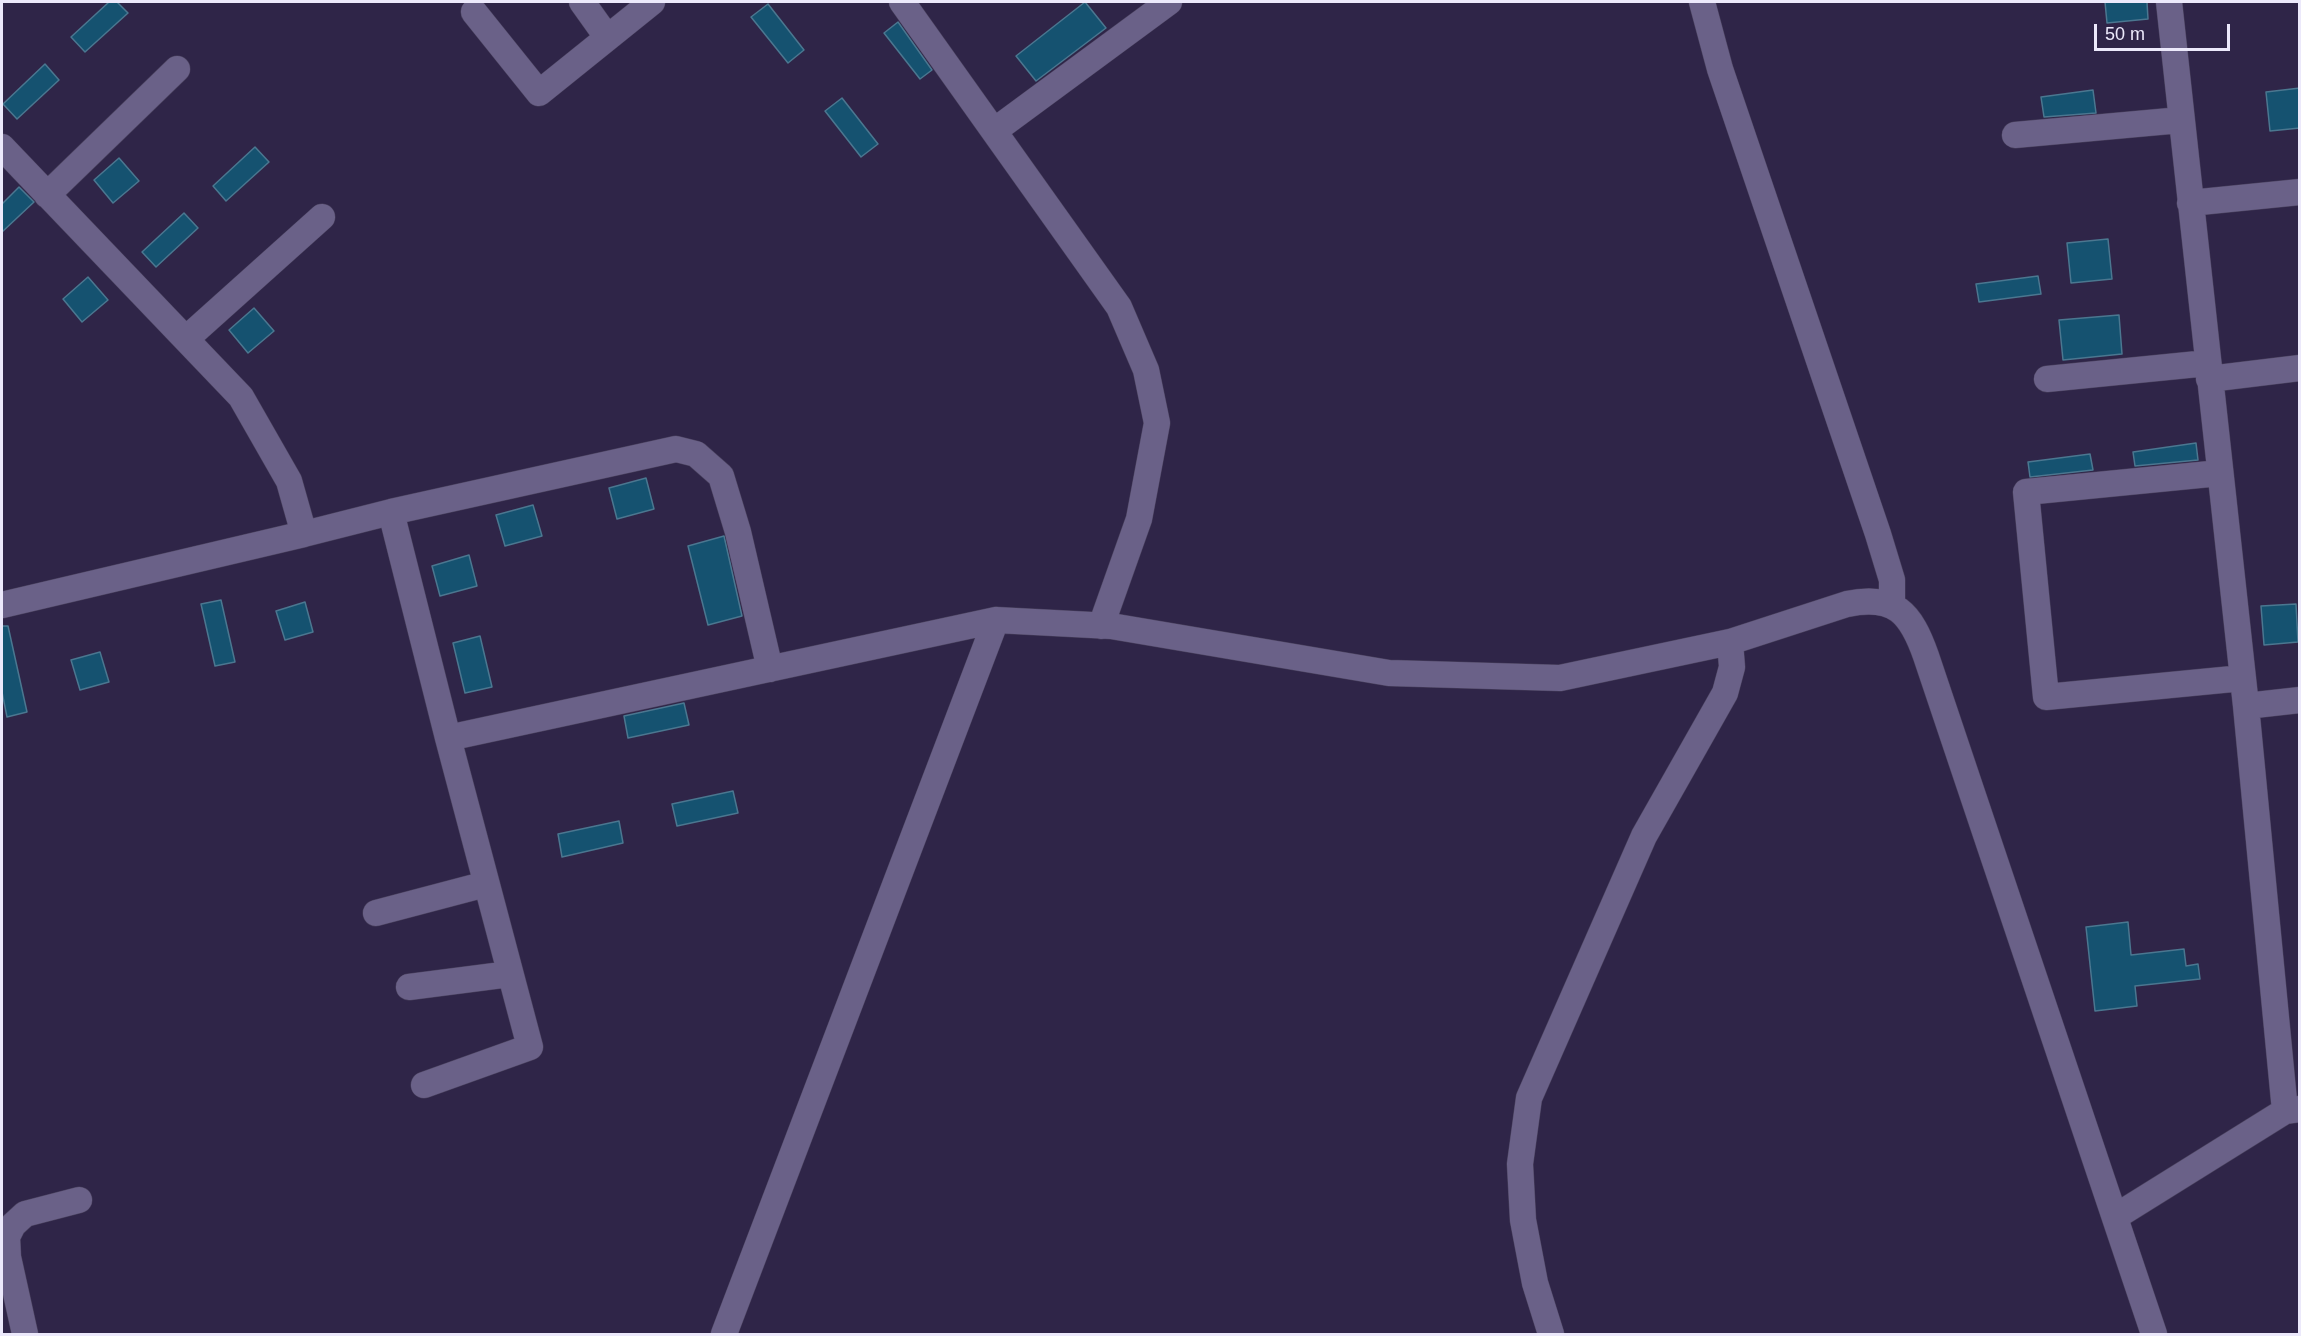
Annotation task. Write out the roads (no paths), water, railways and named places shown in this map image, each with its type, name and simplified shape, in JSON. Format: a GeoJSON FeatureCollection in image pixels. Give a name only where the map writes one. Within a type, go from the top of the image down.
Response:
{"type":"FeatureCollection","features":[{"type":"Feature","properties":{"kind":"lane"},"geometry":{"type":"LineString","coordinates":[[582,2],[607,38]]}},
{"type":"Feature","properties":{"kind":"lane"},"geometry":{"type":"LineString","coordinates":[[474,12],[539,93],[652,2]]}},
{"type":"Feature","properties":{"kind":"lane"},"geometry":{"type":"LineString","coordinates":[[902,2],[1119,307],[1146,370],[1157,423],[1139,519],[1101,626]]}},
{"type":"Feature","properties":{"kind":"lane"},"geometry":{"type":"LineString","coordinates":[[994,131],[1169,2]]}},
{"type":"Feature","properties":{"kind":"lane"},"geometry":{"type":"LineString","coordinates":[[1702,2],[1720,69],[1878,534],[1892,580],[1892,604]]}},
{"type":"Feature","properties":{"kind":"lane"},"geometry":{"type":"LineString","coordinates":[[2115,1217],[2292,1110],[2169,2]]}},
{"type":"Feature","properties":{"kind":"lane"},"geometry":{"type":"LineString","coordinates":[[47,195],[177,69]]}},
{"type":"Feature","properties":{"kind":"lane"},"geometry":{"type":"LineString","coordinates":[[2016,135],[2181,120]]}},
{"type":"Feature","properties":{"kind":"lane"},"geometry":{"type":"LineString","coordinates":[[2,147],[241,397],[289,481],[304,534]]}},
{"type":"Feature","properties":{"kind":"lane"},"geometry":{"type":"LineString","coordinates":[[2190,203],[2300,192]]}},
{"type":"Feature","properties":{"kind":"lane"},"geometry":{"type":"LineString","coordinates":[[186,339],[322,217]]}},
{"type":"Feature","properties":{"kind":"lane"},"geometry":{"type":"LineString","coordinates":[[2047,379],[2300,368]]}},
{"type":"Feature","properties":{"kind":"lane"},"geometry":{"type":"LineString","coordinates":[[2,605],[391,512],[676,449],[696,454],[721,476],[738,532],[770,669]]}},
{"type":"Feature","properties":{"kind":"lane"},"geometry":{"type":"LineString","coordinates":[[2220,473],[2026,492],[2046,697],[2243,678]]}},
{"type":"Feature","properties":{"kind":"lane"},"geometry":{"type":"LineString","coordinates":[[391,512],[530,1047],[424,1085]]}},
{"type":"Feature","properties":{"kind":"lane"},"geometry":{"type":"LineString","coordinates":[[448,738],[996,620],[1101,626],[1389,673],[1560,678],[1730,642],[1847,604],[1861,601],[1892,604],[1911,622],[1923,648],[2154,1335]]}},
{"type":"Feature","properties":{"kind":"lane"},"geometry":{"type":"LineString","coordinates":[[724,1335],[996,620]]}},
{"type":"Feature","properties":{"kind":"lane"},"geometry":{"type":"LineString","coordinates":[[1551,1335],[1535,1283],[1523,1220],[1521,1164],[1529,1098],[1644,836],[1725,693],[1732,667],[1730,642]]}},
{"type":"Feature","properties":{"kind":"lane"},"geometry":{"type":"LineString","coordinates":[[2246,706],[2300,700]]}},
{"type":"Feature","properties":{"kind":"lane"},"geometry":{"type":"LineString","coordinates":[[376,913],[486,884]]}},
{"type":"Feature","properties":{"kind":"lane"},"geometry":{"type":"LineString","coordinates":[[409,987],[510,974]]}},
{"type":"Feature","properties":{"kind":"lane"},"geometry":{"type":"LineString","coordinates":[[25,1335],[8,1257],[7,1237],[13,1225],[26,1214],[79,1200]]}}]}
